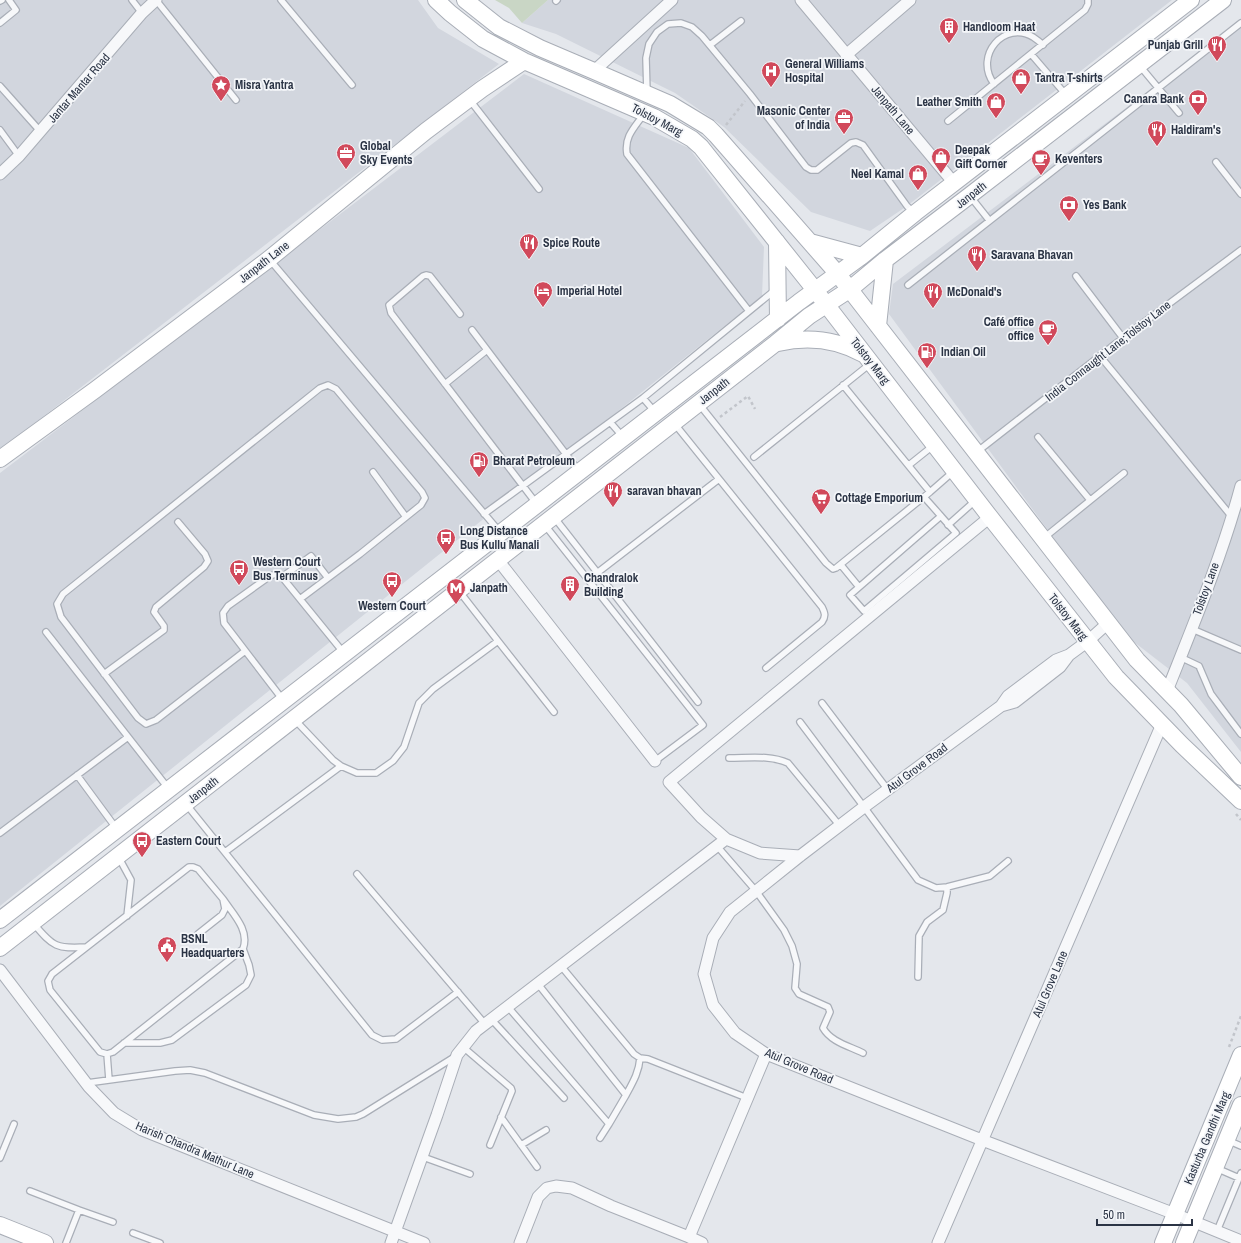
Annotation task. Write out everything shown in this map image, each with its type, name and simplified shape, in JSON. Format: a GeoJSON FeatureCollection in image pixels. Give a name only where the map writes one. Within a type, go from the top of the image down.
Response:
{"type":"FeatureCollection","features":[{"type":"Feature","properties":{"kind":"main road","name":"Tolstoy Marg"},"geometry":{"type":"LineString","coordinates":[[436,0],[483,39],[524,61],[579,83],[645,113],[678,131],[701,147],[815,290],[976,500],[1116,677],[1182,745],[1241,801]]}},
{"type":"Feature","properties":{"kind":"main road","name":"Tolstoy Marg"},"geometry":{"type":"LineString","coordinates":[[465,0],[499,27],[540,48],[670,104],[694,118],[716,135],[837,273],[1137,660],[1181,705],[1241,777]]}},
{"type":"Feature","properties":{"kind":"main road","name":"Janpath"},"geometry":{"type":"LineString","coordinates":[[0,920],[837,273],[862,256],[915,213],[1191,0]]}},
{"type":"Feature","properties":{"kind":"main road","name":"Janpath"},"geometry":{"type":"LineString","coordinates":[[0,948],[825,304],[849,290],[884,260],[970,196],[1223,0]]}},
{"type":"Feature","properties":{"kind":"main road","name":"Janpath Lane"},"geometry":{"type":"LineString","coordinates":[[0,460],[269,259],[414,140],[469,99],[524,61]]}},
{"type":"Feature","properties":{"kind":"main road"},"geometry":{"type":"LineString","coordinates":[[777,242],[778,319]]}},
{"type":"Feature","properties":{"kind":"main road"},"geometry":{"type":"LineString","coordinates":[[810,242],[862,256]]}},
{"type":"Feature","properties":{"kind":"main road"},"geometry":{"type":"LineString","coordinates":[[878,326],[884,260]]}},
{"type":"Feature","properties":{"kind":"main road"},"geometry":{"type":"LineString","coordinates":[[776,343],[803,339],[830,341],[849,347],[869,359]]}},
{"type":"Feature","properties":{"kind":"main road"},"geometry":{"type":"LineString","coordinates":[[1182,745],[1205,776],[1241,813]]}},
{"type":"Feature","properties":{"kind":"main road","name":"Kasturba Gandhi Marg"},"geometry":{"type":"LineString","coordinates":[[1163,1243],[1241,1055]]}},
{"type":"Feature","properties":{"kind":"main road","name":"Kasturba Gandhi Marg"},"geometry":{"type":"LineString","coordinates":[[1184,1243],[1216,1167],[1234,1143],[1240,1108]]}},
{"type":"Feature","properties":{"kind":"main road"},"geometry":{"type":"LineString","coordinates":[[0,1225],[45,1243]]}},
{"type":"Feature","properties":{"kind":"street","name":"Jantar Mantar Road"},"geometry":{"type":"LineString","coordinates":[[0,174],[41,132],[142,13],[156,0]]}},
{"type":"Feature","properties":{"kind":"street"},"geometry":{"type":"LineString","coordinates":[[594,71],[672,0]]}},
{"type":"Feature","properties":{"kind":"street","name":"Janpath Lane"},"geometry":{"type":"LineString","coordinates":[[801,0],[954,183]]}},
{"type":"Feature","properties":{"kind":"street"},"geometry":{"type":"LineString","coordinates":[[846,55],[910,0]]}},
{"type":"Feature","properties":{"kind":"street","name":"Tolstoy Lane"},"geometry":{"type":"LineString","coordinates":[[1167,691],[1192,629],[1232,517],[1241,486]]}},
{"type":"Feature","properties":{"kind":"street"},"geometry":{"type":"LineString","coordinates":[[800,856],[760,853],[726,839],[700,817],[669,782],[990,517]]}},
{"type":"Feature","properties":{"kind":"street"},"geometry":{"type":"LineString","coordinates":[[498,560],[655,761]]}},
{"type":"Feature","properties":{"kind":"street","name":"Atul Grove Road"},"geometry":{"type":"LineString","coordinates":[[1108,623],[1088,641],[1069,655],[1056,660],[1008,696],[1001,706],[864,807],[730,912],[713,938],[704,974],[713,1005],[735,1033],[766,1054],[1241,1241]]}},
{"type":"Feature","properties":{"kind":"street","name":"Atul Grove Lane"},"geometry":{"type":"LineString","coordinates":[[938,1243],[1162,724]]}},
{"type":"Feature","properties":{"kind":"street"},"geometry":{"type":"LineString","coordinates":[[391,1243],[460,1051],[476,1031],[726,839]]}},
{"type":"Feature","properties":{"kind":"street","name":"Harish Chandra Mathur Lane"},"geometry":{"type":"LineString","coordinates":[[0,970],[87,1083],[114,1113],[142,1130],[424,1243]]}},
{"type":"Feature","properties":{"kind":"street"},"geometry":{"type":"LineString","coordinates":[[689,1237],[766,1054]]}},
{"type":"Feature","properties":{"kind":"street"},"geometry":{"type":"LineString","coordinates":[[520,1243],[538,1197],[547,1188],[556,1186],[572,1188],[611,1206],[702,1243]]}},
{"type":"Feature","properties":{"kind":"lane"},"geometry":{"type":"LineString","coordinates":[[0,23],[16,10],[9,0]]}},
{"type":"Feature","properties":{"kind":"lane"},"geometry":{"type":"LineString","coordinates":[[132,0],[142,13]]}},
{"type":"Feature","properties":{"kind":"lane"},"geometry":{"type":"LineString","coordinates":[[156,0],[236,100]]}},
{"type":"Feature","properties":{"kind":"lane"},"geometry":{"type":"LineString","coordinates":[[281,0],[352,85]]}},
{"type":"Feature","properties":{"kind":"lane"},"geometry":{"type":"LineString","coordinates":[[948,121],[1085,10],[1088,0]]}},
{"type":"Feature","properties":{"kind":"lane"},"geometry":{"type":"LineString","coordinates":[[710,45],[741,21]]}},
{"type":"Feature","properties":{"kind":"lane"},"geometry":{"type":"LineString","coordinates":[[648,94],[646,58],[649,44],[657,32],[668,24],[681,23],[692,27],[710,45],[750,94],[806,167],[812,170],[817,170],[851,143],[856,142],[862,145],[907,206],[915,213]]}},
{"type":"Feature","properties":{"kind":"lane"},"geometry":{"type":"LineString","coordinates":[[908,285],[1241,24]]}},
{"type":"Feature","properties":{"kind":"lane"},"geometry":{"type":"LineString","coordinates":[[994,84],[989,77],[987,58],[997,41],[1009,35],[1023,33],[1032,36],[1043,45]]}},
{"type":"Feature","properties":{"kind":"lane"},"geometry":{"type":"LineString","coordinates":[[1031,54],[1067,96]]}},
{"type":"Feature","properties":{"kind":"lane"},"geometry":{"type":"LineString","coordinates":[[1139,65],[1179,113]]}},
{"type":"Feature","properties":{"kind":"lane"},"geometry":{"type":"LineString","coordinates":[[0,86],[41,132]]}},
{"type":"Feature","properties":{"kind":"lane"},"geometry":{"type":"LineString","coordinates":[[469,99],[539,189]]}},
{"type":"Feature","properties":{"kind":"lane"},"geometry":{"type":"LineString","coordinates":[[645,113],[627,141],[627,154],[749,311]]}},
{"type":"Feature","properties":{"kind":"lane"},"geometry":{"type":"LineString","coordinates":[[0,130],[19,156]]}},
{"type":"Feature","properties":{"kind":"lane"},"geometry":{"type":"LineString","coordinates":[[1216,162],[1241,194]]}},
{"type":"Feature","properties":{"kind":"lane"},"geometry":{"type":"LineString","coordinates":[[970,196],[989,220]]}},
{"type":"Feature","properties":{"kind":"lane","name":"India Connaught Lane;Tolstoy Lane"},"geometry":{"type":"LineString","coordinates":[[976,453],[1123,338],[1241,250]]}},
{"type":"Feature","properties":{"kind":"lane"},"geometry":{"type":"LineString","coordinates":[[269,259],[500,533]]}},
{"type":"Feature","properties":{"kind":"lane"},"geometry":{"type":"LineString","coordinates":[[460,314],[435,281],[430,276],[426,275],[389,305],[391,313],[537,505]]}},
{"type":"Feature","properties":{"kind":"lane"},"geometry":{"type":"LineString","coordinates":[[1076,276],[1123,338]]}},
{"type":"Feature","properties":{"kind":"lane"},"geometry":{"type":"LineString","coordinates":[[484,514],[644,398],[777,289]]}},
{"type":"Feature","properties":{"kind":"lane"},"geometry":{"type":"LineString","coordinates":[[472,330],[580,472]]}},
{"type":"Feature","properties":{"kind":"lane"},"geometry":{"type":"LineString","coordinates":[[445,384],[487,350]]}},
{"type":"Feature","properties":{"kind":"lane"},"geometry":{"type":"LineString","coordinates":[[1100,356],[1232,517]]}},
{"type":"Feature","properties":{"kind":"lane"},"geometry":{"type":"LineString","coordinates":[[754,457],[843,385],[869,359]]}},
{"type":"Feature","properties":{"kind":"lane"},"geometry":{"type":"LineString","coordinates":[[245,651],[156,720],[146,724],[138,718],[61,617],[57,604],[63,594],[320,388],[328,385],[336,389],[422,492],[425,498],[421,505],[300,599]]}},
{"type":"Feature","properties":{"kind":"lane"},"geometry":{"type":"LineString","coordinates":[[843,385],[930,492]]}},
{"type":"Feature","properties":{"kind":"lane"},"geometry":{"type":"LineString","coordinates":[[644,398],[656,413]]}},
{"type":"Feature","properties":{"kind":"lane"},"geometry":{"type":"LineString","coordinates":[[699,403],[826,563],[833,569],[841,565],[954,471]]}},
{"type":"Feature","properties":{"kind":"lane"},"geometry":{"type":"LineString","coordinates":[[610,422],[623,438]]}},
{"type":"Feature","properties":{"kind":"lane"},"geometry":{"type":"LineString","coordinates":[[674,423],[822,606],[825,613],[825,618],[822,622],[766,668]]}},
{"type":"Feature","properties":{"kind":"lane"},"geometry":{"type":"LineString","coordinates":[[1038,437],[1090,500]]}},
{"type":"Feature","properties":{"kind":"lane"},"geometry":{"type":"LineString","coordinates":[[909,465],[934,444]]}},
{"type":"Feature","properties":{"kind":"lane"},"geometry":{"type":"LineString","coordinates":[[373,472],[406,517]]}},
{"type":"Feature","properties":{"kind":"lane"},"geometry":{"type":"LineString","coordinates":[[1043,539],[1124,473]]}},
{"type":"Feature","properties":{"kind":"lane"},"geometry":{"type":"LineString","coordinates":[[597,572],[719,479]]}},
{"type":"Feature","properties":{"kind":"lane"},"geometry":{"type":"LineString","coordinates":[[924,497],[941,516],[948,525],[956,533],[864,611],[850,595],[941,516]]}},
{"type":"Feature","properties":{"kind":"lane"},"geometry":{"type":"LineString","coordinates":[[948,525],[976,500]]}},
{"type":"Feature","properties":{"kind":"lane"},"geometry":{"type":"LineString","coordinates":[[549,520],[597,572],[698,702]]}},
{"type":"Feature","properties":{"kind":"lane"},"geometry":{"type":"LineString","coordinates":[[549,520],[703,725],[655,761]]}},
{"type":"Feature","properties":{"kind":"lane"},"geometry":{"type":"LineString","coordinates":[[104,674],[164,630],[164,626],[154,612],[156,607],[204,567],[208,561],[205,554],[178,522]]}},
{"type":"Feature","properties":{"kind":"lane"},"geometry":{"type":"LineString","coordinates":[[282,577],[311,556],[328,578]]}},
{"type":"Feature","properties":{"kind":"lane"},"geometry":{"type":"LineString","coordinates":[[841,565],[859,587]]}},
{"type":"Feature","properties":{"kind":"lane"},"geometry":{"type":"LineString","coordinates":[[284,701],[224,622],[223,613],[228,606],[270,576],[276,574],[282,577],[344,654]]}},
{"type":"Feature","properties":{"kind":"lane"},"geometry":{"type":"LineString","coordinates":[[458,591],[554,712]]}},
{"type":"Feature","properties":{"kind":"lane"},"geometry":{"type":"LineString","coordinates":[[1192,629],[1241,650]]}},
{"type":"Feature","properties":{"kind":"lane"},"geometry":{"type":"LineString","coordinates":[[46,632],[169,789]]}},
{"type":"Feature","properties":{"kind":"lane"},"geometry":{"type":"LineString","coordinates":[[294,719],[333,760],[341,766],[357,773],[376,773],[393,761],[404,747],[419,704],[433,689],[498,641]]}},
{"type":"Feature","properties":{"kind":"lane"},"geometry":{"type":"LineString","coordinates":[[1180,657],[1199,666],[1211,694],[1241,734]]}},
{"type":"Feature","properties":{"kind":"lane"},"geometry":{"type":"LineString","coordinates":[[822,703],[888,790]]}},
{"type":"Feature","properties":{"kind":"lane"},"geometry":{"type":"LineString","coordinates":[[800,722],[918,880],[936,888],[947,887],[990,876],[1008,861]]}},
{"type":"Feature","properties":{"kind":"lane"},"geometry":{"type":"LineString","coordinates":[[0,833],[128,737]]}},
{"type":"Feature","properties":{"kind":"lane"},"geometry":{"type":"LineString","coordinates":[[729,758],[762,758],[780,760],[788,763],[840,826]]}},
{"type":"Feature","properties":{"kind":"lane"},"geometry":{"type":"LineString","coordinates":[[225,852],[341,766]]}},
{"type":"Feature","properties":{"kind":"lane"},"geometry":{"type":"LineString","coordinates":[[77,775],[117,829]]}},
{"type":"Feature","properties":{"kind":"lane"},"geometry":{"type":"LineString","coordinates":[[186,803],[372,1035],[382,1040],[396,1039],[458,992]]}},
{"type":"Feature","properties":{"kind":"lane"},"geometry":{"type":"LineString","coordinates":[[717,846],[756,891],[784,930],[792,946],[797,964],[795,988],[799,994],[828,1007],[830,1012],[823,1028],[832,1039],[863,1053]]}},
{"type":"Feature","properties":{"kind":"lane"},"geometry":{"type":"LineString","coordinates":[[118,856],[131,880],[127,916]]}},
{"type":"Feature","properties":{"kind":"lane"},"geometry":{"type":"LineString","coordinates":[[188,867],[193,867],[198,870],[223,899],[245,932],[245,942],[243,949],[113,1052],[106,1054],[100,1052],[50,990],[48,981],[52,974],[86,946],[127,916],[188,867]]}},
{"type":"Feature","properties":{"kind":"lane"},"geometry":{"type":"LineString","coordinates":[[356,874],[458,992],[564,1098]]}},
{"type":"Feature","properties":{"kind":"lane"},"geometry":{"type":"LineString","coordinates":[[918,977],[919,936],[927,922],[943,910],[947,898],[947,887]]}},
{"type":"Feature","properties":{"kind":"lane"},"geometry":{"type":"LineString","coordinates":[[198,934],[222,915],[225,909],[223,899]]}},
{"type":"Feature","properties":{"kind":"lane"},"geometry":{"type":"LineString","coordinates":[[33,922],[53,944],[66,948],[86,946]]}},
{"type":"Feature","properties":{"kind":"lane"},"geometry":{"type":"LineString","coordinates":[[124,1042],[160,1043],[172,1040],[246,985],[250,975],[249,965],[243,949]]}},
{"type":"Feature","properties":{"kind":"lane"},"geometry":{"type":"LineString","coordinates":[[562,966],[634,1054],[640,1058],[648,1059],[747,1098]]}},
{"type":"Feature","properties":{"kind":"lane"},"geometry":{"type":"LineString","coordinates":[[538,984],[626,1094]]}},
{"type":"Feature","properties":{"kind":"lane"},"geometry":{"type":"LineString","coordinates":[[508,1007],[608,1124]]}},
{"type":"Feature","properties":{"kind":"lane"},"geometry":{"type":"LineString","coordinates":[[87,1083],[175,1070],[190,1070],[205,1073],[314,1115],[338,1119],[356,1117],[363,1114],[460,1051],[511,1088],[512,1091],[490,1145]]}},
{"type":"Feature","properties":{"kind":"lane"},"geometry":{"type":"LineString","coordinates":[[106,1054],[109,1080]]}},
{"type":"Feature","properties":{"kind":"lane"},"geometry":{"type":"LineString","coordinates":[[600,1138],[636,1077],[640,1058]]}},
{"type":"Feature","properties":{"kind":"lane"},"geometry":{"type":"LineString","coordinates":[[501,1117],[537,1167]]}},
{"type":"Feature","properties":{"kind":"lane"},"geometry":{"type":"LineString","coordinates":[[0,1158],[14,1124]]}},
{"type":"Feature","properties":{"kind":"lane"},"geometry":{"type":"LineString","coordinates":[[521,1145],[546,1130]]}},
{"type":"Feature","properties":{"kind":"lane"},"geometry":{"type":"LineString","coordinates":[[423,1157],[470,1174]]}},
{"type":"Feature","properties":{"kind":"lane"},"geometry":{"type":"LineString","coordinates":[[1216,1167],[1240,1175],[1217,1231]]}},
{"type":"Feature","properties":{"kind":"lane"},"geometry":{"type":"LineString","coordinates":[[30,1191],[113,1222]]}},
{"type":"Feature","properties":{"kind":"lane"},"geometry":{"type":"LineString","coordinates":[[66,1243],[79,1210]]}},
{"type":"Feature","properties":{"kind":"lane"},"geometry":{"type":"LineString","coordinates":[[132,1233],[160,1243]]}},
{"type":"Feature","properties":{"kind":"path"},"geometry":{"type":"LineString","coordinates":[[724,127],[750,94]]}},
{"type":"Feature","properties":{"kind":"path"},"geometry":{"type":"LineString","coordinates":[[713,422],[748,396],[755,409]]}},
{"type":"Feature","properties":{"kind":"shaded area"},"geometry":{"type":"Polygon","coordinates":[[[0,0],[418,0],[438,28],[499,64],[0,450],[0,0]]]}},
{"type":"Feature","properties":{"kind":"shaded area"},"geometry":{"type":"Polygon","coordinates":[[[548,0],[1172,0],[907,206],[870,231],[811,212],[724,127],[675,93],[556,34],[522,23],[548,0]]]}},
{"type":"Feature","properties":{"kind":"shaded area"},"geometry":{"type":"Polygon","coordinates":[[[1241,21],[1241,752],[1187,683],[1125,635],[889,314],[893,284],[1241,21]]]}},
{"type":"Feature","properties":{"kind":"shaded area"},"geometry":{"type":"Polygon","coordinates":[[[524,74],[689,148],[764,247],[762,296],[0,906],[0,473],[524,74]]]}},
{"type":"Feature","properties":{"kind":"green space"},"geometry":{"type":"Polygon","coordinates":[[[495,0],[548,0],[522,23],[509,8],[495,0]]]}},
{"type":"Feature","properties":{"kind":"place","name":"Handloom Haat"},"geometry":{"type":"Point","coordinates":[949,44]}},
{"type":"Feature","properties":{"kind":"place","name":"Punjab Grill"},"geometry":{"type":"Point","coordinates":[1217,62]}},
{"type":"Feature","properties":{"kind":"place","name":"General Williams Hospital"},"geometry":{"type":"Point","coordinates":[771,88]}},
{"type":"Feature","properties":{"kind":"place","name":"Tantra T-shirts"},"geometry":{"type":"Point","coordinates":[1021,95]}},
{"type":"Feature","properties":{"kind":"place","name":"Misra Yantra"},"geometry":{"type":"Point","coordinates":[221,102]}},
{"type":"Feature","properties":{"kind":"place","name":"Canara Bank"},"geometry":{"type":"Point","coordinates":[1198,116]}},
{"type":"Feature","properties":{"kind":"place","name":"Leather Smith"},"geometry":{"type":"Point","coordinates":[996,119]}},
{"type":"Feature","properties":{"kind":"place","name":"Masonic Center of India"},"geometry":{"type":"Point","coordinates":[844,135]}},
{"type":"Feature","properties":{"kind":"place","name":"Haldiram's"},"geometry":{"type":"Point","coordinates":[1157,147]}},
{"type":"Feature","properties":{"kind":"place","name":"Global Sky Events"},"geometry":{"type":"Point","coordinates":[346,170]}},
{"type":"Feature","properties":{"kind":"place","name":"Deepak Gift Corner"},"geometry":{"type":"Point","coordinates":[941,174]}},
{"type":"Feature","properties":{"kind":"place","name":"Keventers"},"geometry":{"type":"Point","coordinates":[1041,176]}},
{"type":"Feature","properties":{"kind":"place","name":"Neel Kamal"},"geometry":{"type":"Point","coordinates":[918,191]}},
{"type":"Feature","properties":{"kind":"place","name":"Yes Bank"},"geometry":{"type":"Point","coordinates":[1069,222]}},
{"type":"Feature","properties":{"kind":"place","name":"Spice Route"},"geometry":{"type":"Point","coordinates":[529,260]}},
{"type":"Feature","properties":{"kind":"place","name":"Saravana Bhavan"},"geometry":{"type":"Point","coordinates":[977,272]}},
{"type":"Feature","properties":{"kind":"place","name":"Imperial Hotel"},"geometry":{"type":"Point","coordinates":[543,308]}},
{"type":"Feature","properties":{"kind":"place","name":"McDonald's"},"geometry":{"type":"Point","coordinates":[933,309]}},
{"type":"Feature","properties":{"kind":"place","name":"Café office office"},"geometry":{"type":"Point","coordinates":[1048,346]}},
{"type":"Feature","properties":{"kind":"place","name":"Indian Oil"},"geometry":{"type":"Point","coordinates":[927,369]}},
{"type":"Feature","properties":{"kind":"place","name":"Bharat Petroleum"},"geometry":{"type":"Point","coordinates":[479,478]}},
{"type":"Feature","properties":{"kind":"place","name":"saravan bhavan"},"geometry":{"type":"Point","coordinates":[613,508]}},
{"type":"Feature","properties":{"kind":"place","name":"Cottage Emporium"},"geometry":{"type":"Point","coordinates":[821,515]}},
{"type":"Feature","properties":{"kind":"place","name":"Long Distance Bus Kullu Manali"},"geometry":{"type":"Point","coordinates":[446,555]}},
{"type":"Feature","properties":{"kind":"place","name":"Western Court Bus Terminus"},"geometry":{"type":"Point","coordinates":[239,586]}},
{"type":"Feature","properties":{"kind":"place","name":"Western Court"},"geometry":{"type":"Point","coordinates":[392,598]}},
{"type":"Feature","properties":{"kind":"place","name":"Chandralok Building"},"geometry":{"type":"Point","coordinates":[570,602]}},
{"type":"Feature","properties":{"kind":"place","name":"Janpath"},"geometry":{"type":"Point","coordinates":[456,605]}},
{"type":"Feature","properties":{"kind":"place","name":"Eastern Court"},"geometry":{"type":"Point","coordinates":[142,858]}},
{"type":"Feature","properties":{"kind":"place","name":"BSNL Headquarters"},"geometry":{"type":"Point","coordinates":[167,963]}}]}
